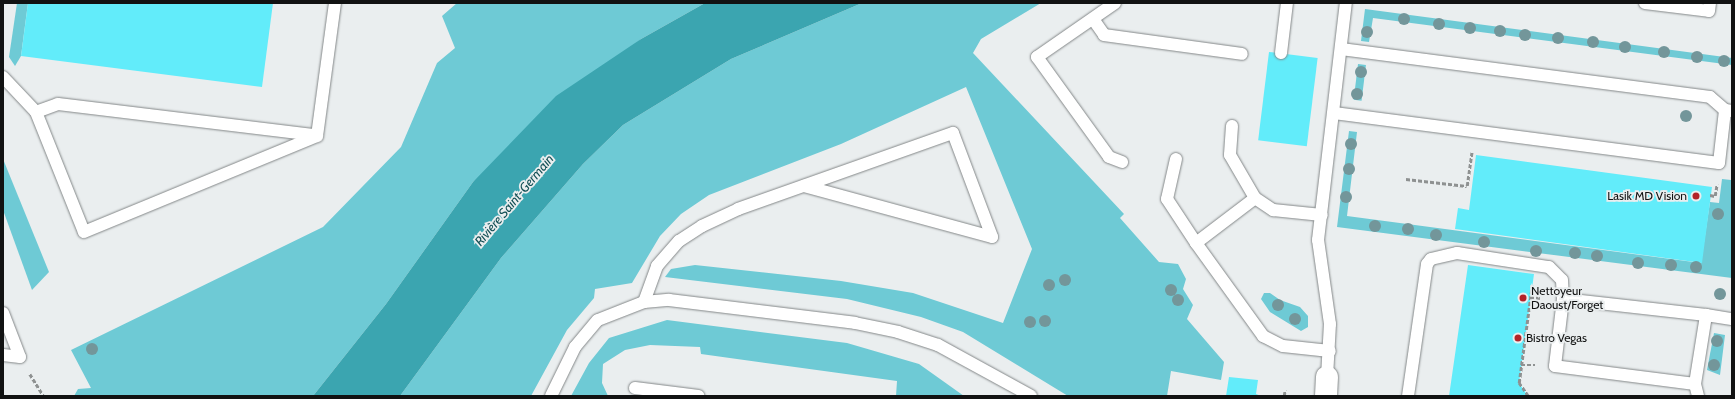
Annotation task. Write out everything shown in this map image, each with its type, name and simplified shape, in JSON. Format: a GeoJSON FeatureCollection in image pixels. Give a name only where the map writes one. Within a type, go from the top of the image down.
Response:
{"type":"FeatureCollection","features":[{"type":"Feature","properties":{"kind":"lane"},"geometry":{"type":"LineString","coordinates":[[317,136],[335,3]]}},
{"type":"Feature","properties":{"kind":"lane"},"geometry":{"type":"LineString","coordinates":[[1115,3],[1037,57],[1109,156],[1122,162]]}},
{"type":"Feature","properties":{"kind":"lane"},"geometry":{"type":"LineString","coordinates":[[1281,54],[1287,3]]}},
{"type":"Feature","properties":{"kind":"lane"},"geometry":{"type":"LineString","coordinates":[[1326,386],[1330,351],[1330,324],[1318,240],[1346,3]]}},
{"type":"Feature","properties":{"kind":"lane"},"geometry":{"type":"LineString","coordinates":[[1645,3],[1709,11],[1710,3]]}},
{"type":"Feature","properties":{"kind":"lane"},"geometry":{"type":"LineString","coordinates":[[1093,19],[1104,34],[1242,54]]}},
{"type":"Feature","properties":{"kind":"lane"},"geometry":{"type":"LineString","coordinates":[[1334,112],[1719,163],[1729,111],[1710,97],[1341,49]]}},
{"type":"Feature","properties":{"kind":"lane"},"geometry":{"type":"LineString","coordinates":[[3,77],[36,112],[84,232],[317,136]]}},
{"type":"Feature","properties":{"kind":"lane"},"geometry":{"type":"LineString","coordinates":[[36,112],[58,104],[317,136]]}},
{"type":"Feature","properties":{"kind":"lane"},"geometry":{"type":"LineString","coordinates":[[1232,126],[1230,156],[1255,198],[1273,210],[1322,215]]}},
{"type":"Feature","properties":{"kind":"lane"},"geometry":{"type":"LineString","coordinates":[[644,302],[657,266],[679,241],[738,209],[953,133],[992,237],[804,186]]}},
{"type":"Feature","properties":{"kind":"lane"},"geometry":{"type":"LineString","coordinates":[[1176,159],[1167,199],[1196,243],[1264,336],[1283,346],[1330,351]]}},
{"type":"Feature","properties":{"kind":"lane"},"geometry":{"type":"LineString","coordinates":[[1196,243],[1255,198]]}},
{"type":"Feature","properties":{"kind":"lane"},"geometry":{"type":"LineString","coordinates":[[1408,396],[1426,271],[1432,259],[1448,253],[1538,264],[1557,272],[1564,288],[1564,299],[1555,366],[1695,384]]}},
{"type":"Feature","properties":{"kind":"lane"},"geometry":{"type":"LineString","coordinates":[[1564,299],[1732,319]]}},
{"type":"Feature","properties":{"kind":"lane"},"geometry":{"type":"LineString","coordinates":[[551,396],[585,332],[598,320],[644,302],[699,302],[855,323],[898,332],[951,351],[1031,396]]}},
{"type":"Feature","properties":{"kind":"lane"},"geometry":{"type":"LineString","coordinates":[[3,313],[20,358]]}},
{"type":"Feature","properties":{"kind":"lane"},"geometry":{"type":"LineString","coordinates":[[1698,396],[1695,384],[1706,315]]}},
{"type":"Feature","properties":{"kind":"lane"},"geometry":{"type":"LineString","coordinates":[[3,354],[20,358]]}},
{"type":"Feature","properties":{"kind":"lane"},"geometry":{"type":"LineString","coordinates":[[635,388],[699,396]]}},
{"type":"Feature","properties":{"kind":"path"},"geometry":{"type":"LineString","coordinates":[[1406,179],[1467,186],[1472,151],[1480,152]]}},
{"type":"Feature","properties":{"kind":"path"},"geometry":{"type":"LineString","coordinates":[[1709,182],[1717,183],[1715,196],[1710,195]]}},
{"type":"Feature","properties":{"kind":"path"},"geometry":{"type":"LineString","coordinates":[[1528,396],[1518,383],[1533,280]]}},
{"type":"Feature","properties":{"kind":"path"},"geometry":{"type":"LineString","coordinates":[[20,358],[44,396]]}},
{"type":"Feature","properties":{"kind":"path"},"geometry":{"type":"LineString","coordinates":[[1284,396],[1285,390]]}},
{"type":"Feature","properties":{"kind":"shaded area"},"geometry":{"type":"Polygon","coordinates":[[[17,3],[28,3],[21,56],[15,66],[9,57],[17,3]]]}},
{"type":"Feature","properties":{"kind":"shaded area"},"geometry":{"type":"Polygon","coordinates":[[[457,3],[705,3],[641,39],[473,182],[386,304],[313,396],[74,396],[78,389],[91,388],[71,350],[323,227],[401,147],[437,63],[455,48],[442,16],[457,3]]]}},
{"type":"Feature","properties":{"kind":"shaded area"},"geometry":{"type":"Polygon","coordinates":[[[862,3],[1041,3],[981,39],[973,53],[1124,214],[1120,218],[1159,262],[1178,264],[1186,279],[1183,289],[1193,305],[1187,319],[1224,362],[1221,380],[1171,371],[1167,396],[1068,396],[963,332],[921,317],[847,299],[665,277],[671,269],[695,265],[841,281],[913,293],[1003,323],[1032,249],[966,87],[841,144],[709,195],[681,214],[660,236],[632,283],[595,289],[594,298],[567,330],[531,396],[400,396],[501,258],[583,164],[623,125],[731,59],[862,3]]]}},
{"type":"Feature","properties":{"kind":"shaded area"},"geometry":{"type":"Polygon","coordinates":[[[1365,9],[1732,58],[1732,65],[1373,18],[1369,42],[1361,41],[1365,9]]]}},
{"type":"Feature","properties":{"kind":"shaded area"},"geometry":{"type":"Polygon","coordinates":[[[1358,64],[1366,65],[1362,101],[1354,100],[1358,64]]]}},
{"type":"Feature","properties":{"kind":"shaded area"},"geometry":{"type":"Polygon","coordinates":[[[1349,131],[1357,132],[1347,216],[1701,263],[1710,202],[1719,203],[1722,179],[1731,180],[1732,172],[1732,278],[1337,227],[1349,131]]]}},
{"type":"Feature","properties":{"kind":"shaded area"},"geometry":{"type":"Polygon","coordinates":[[[3,159],[49,272],[32,290],[3,210],[3,159]]]}},
{"type":"Feature","properties":{"kind":"shaded area"},"geometry":{"type":"Polygon","coordinates":[[[1264,293],[1270,293],[1280,300],[1300,307],[1308,316],[1308,327],[1301,331],[1270,312],[1261,299],[1264,293]]]}},
{"type":"Feature","properties":{"kind":"shaded area"},"geometry":{"type":"Polygon","coordinates":[[[667,320],[847,343],[919,364],[964,396],[896,396],[897,381],[701,354],[700,347],[650,345],[625,350],[603,364],[602,383],[608,396],[571,396],[589,363],[609,338],[667,320]]]}},
{"type":"Feature","properties":{"kind":"shaded area"},"geometry":{"type":"Polygon","coordinates":[[[1714,333],[1725,335],[1720,375],[1707,370],[1714,333]]]}},
{"type":"Feature","properties":{"kind":"water","name":"Rivière Saint-Germain"},"geometry":{"type":"Polygon","coordinates":[[[705,3],[862,3],[731,59],[623,125],[583,164],[501,258],[400,396],[313,396],[386,304],[473,182],[556,96],[641,39],[705,3]]]}},
{"type":"Feature","properties":{"kind":"building"},"geometry":{"type":"Polygon","coordinates":[[[28,3],[273,3],[262,87],[21,56],[28,3]]]}},
{"type":"Feature","properties":{"kind":"building"},"geometry":{"type":"Polygon","coordinates":[[[1269,52],[1318,58],[1307,146],[1258,140],[1269,52]]]}},
{"type":"Feature","properties":{"kind":"building"},"geometry":{"type":"Polygon","coordinates":[[[1476,155],[1712,187],[1702,263],[1455,229],[1458,208],[1469,210],[1476,155]]]}},
{"type":"Feature","properties":{"kind":"building"},"geometry":{"type":"Polygon","coordinates":[[[1468,265],[1534,274],[1519,383],[1528,396],[1449,396],[1468,265]]]}},
{"type":"Feature","properties":{"kind":"building"},"geometry":{"type":"Polygon","coordinates":[[[1229,377],[1258,380],[1256,394],[1261,396],[1226,396],[1229,377]]]}},
{"type":"Feature","properties":{"kind":"place","name":"Lasik MD Vision"},"geometry":{"type":"Point","coordinates":[1696,196]}},
{"type":"Feature","properties":{"kind":"place","name":"Nettoyeur Daoust/Forget"},"geometry":{"type":"Point","coordinates":[1523,298]}},
{"type":"Feature","properties":{"kind":"place","name":"Bistro Vegas"},"geometry":{"type":"Point","coordinates":[1518,338]}}]}
